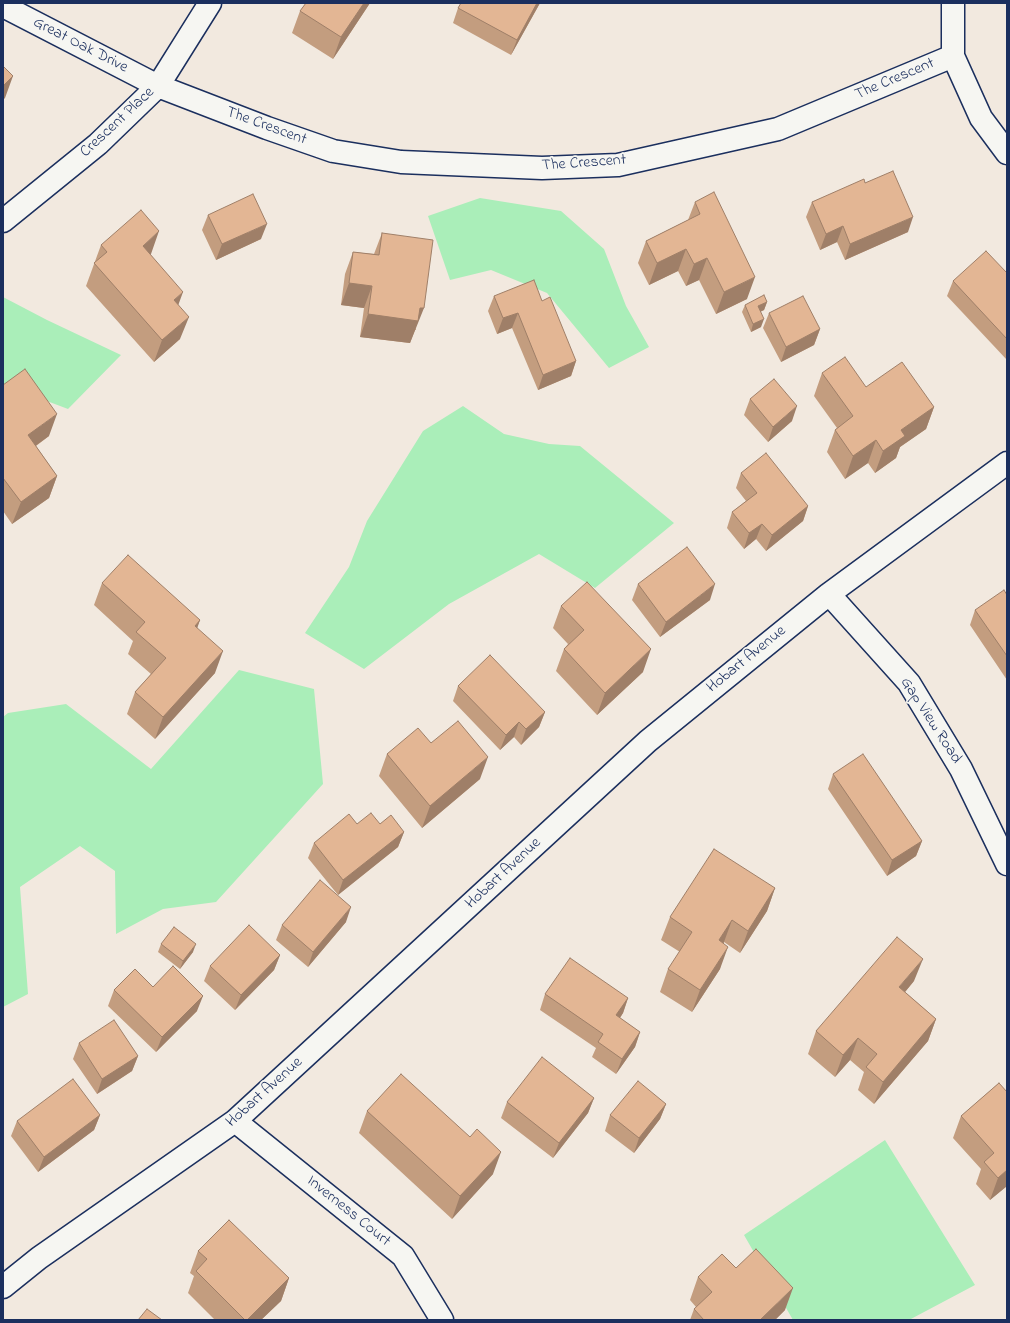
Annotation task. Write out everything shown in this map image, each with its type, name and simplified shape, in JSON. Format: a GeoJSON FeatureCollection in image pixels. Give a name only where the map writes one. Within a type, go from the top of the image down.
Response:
{"type":"FeatureCollection","features":[{"type":"Feature","properties":{"kind":"street","name":"Crescent Place"},"geometry":{"type":"LineString","coordinates":[[3,221],[98,144],[158,86],[210,3]]}},
{"type":"Feature","properties":{"kind":"street","name":"The Crescent"},"geometry":{"type":"LineString","coordinates":[[158,86],[267,128],[333,151],[401,162],[542,168],[618,165],[778,129],[953,56],[954,3]]}},
{"type":"Feature","properties":{"kind":"street","name":"Great Oak Drive"},"geometry":{"type":"LineString","coordinates":[[3,6],[158,86]]}},
{"type":"Feature","properties":{"kind":"street"},"geometry":{"type":"LineString","coordinates":[[953,56],[981,118],[1007,153]]}},
{"type":"Feature","properties":{"kind":"street","name":"Hobart Avenue"},"geometry":{"type":"LineString","coordinates":[[3,1287],[39,1258],[235,1121],[648,741],[829,594],[1007,463]]}},
{"type":"Feature","properties":{"kind":"street","name":"Gap View Road"},"geometry":{"type":"LineString","coordinates":[[829,594],[909,683],[961,769],[1007,864]]}},
{"type":"Feature","properties":{"kind":"street","name":"Inverness Court"},"geometry":{"type":"LineString","coordinates":[[235,1121],[403,1256],[442,1320]]}},
{"type":"Feature","properties":{"kind":"green space"},"geometry":{"type":"Polygon","coordinates":[[[480,198],[561,211],[604,249],[626,306],[649,347],[609,368],[547,293],[491,270],[450,280],[428,216],[480,198]]]}},
{"type":"Feature","properties":{"kind":"green space"},"geometry":{"type":"Polygon","coordinates":[[[3,297],[47,320],[121,355],[68,409],[10,387],[3,386],[3,297]]]}},
{"type":"Feature","properties":{"kind":"green space"},"geometry":{"type":"Polygon","coordinates":[[[463,406],[504,434],[549,444],[580,446],[674,523],[595,588],[539,554],[449,604],[364,669],[305,633],[349,567],[367,521],[423,431],[463,406]]]}},
{"type":"Feature","properties":{"kind":"green space"},"geometry":{"type":"Polygon","coordinates":[[[239,670],[314,689],[323,784],[216,902],[163,909],[116,934],[115,871],[80,846],[20,887],[28,994],[3,1007],[3,717],[8,713],[66,704],[151,769],[239,670]]]}},
{"type":"Feature","properties":{"kind":"green space"},"geometry":{"type":"Polygon","coordinates":[[[885,1140],[975,1285],[909,1320],[793,1320],[744,1235],[885,1140]]]}},
{"type":"Feature","properties":{"kind":"building"},"geometry":{"type":"Polygon","coordinates":[[[306,3],[364,3],[341,37],[300,11],[306,3]]]}},
{"type":"Feature","properties":{"kind":"building"},"geometry":{"type":"Polygon","coordinates":[[[461,3],[537,3],[517,40],[458,8],[461,3]]]}},
{"type":"Feature","properties":{"kind":"building"},"geometry":{"type":"Polygon","coordinates":[[[3,66],[13,76],[3,86],[3,66]]]}},
{"type":"Feature","properties":{"kind":"building"},"geometry":{"type":"Polygon","coordinates":[[[893,171],[913,217],[850,244],[843,226],[826,234],[812,202],[864,179],[865,183],[893,171]]]}},
{"type":"Feature","properties":{"kind":"building"},"geometry":{"type":"Polygon","coordinates":[[[714,192],[755,277],[724,292],[707,258],[694,264],[686,249],[657,263],[646,241],[700,214],[695,202],[714,192]]]}},
{"type":"Feature","properties":{"kind":"building"},"geometry":{"type":"Polygon","coordinates":[[[253,194],[267,224],[222,244],[208,215],[253,194]]]}},
{"type":"Feature","properties":{"kind":"building"},"geometry":{"type":"Polygon","coordinates":[[[141,210],[159,231],[143,246],[183,292],[174,300],[189,317],[162,340],[94,263],[107,252],[101,245],[141,210]]]}},
{"type":"Feature","properties":{"kind":"building"},"geometry":{"type":"Polygon","coordinates":[[[382,233],[433,240],[424,308],[420,308],[418,321],[368,314],[372,286],[349,283],[353,252],[379,255],[382,233]]]}},
{"type":"Feature","properties":{"kind":"building"},"geometry":{"type":"Polygon","coordinates":[[[986,251],[1007,273],[1007,339],[953,281],[986,251]]]}},
{"type":"Feature","properties":{"kind":"building"},"geometry":{"type":"Polygon","coordinates":[[[534,280],[542,301],[550,297],[576,361],[543,375],[518,313],[503,318],[494,296],[534,280]]]}},
{"type":"Feature","properties":{"kind":"building"},"geometry":{"type":"Polygon","coordinates":[[[764,295],[767,302],[758,306],[764,319],[753,324],[745,305],[764,295]]]}},
{"type":"Feature","properties":{"kind":"building"},"geometry":{"type":"Polygon","coordinates":[[[803,296],[820,329],[786,347],[769,313],[803,296]]]}},
{"type":"Feature","properties":{"kind":"building"},"geometry":{"type":"Polygon","coordinates":[[[845,357],[866,387],[902,362],[934,407],[901,430],[905,436],[883,451],[876,440],[853,456],[835,430],[853,416],[822,373],[845,357]]]}},
{"type":"Feature","properties":{"kind":"building"},"geometry":{"type":"Polygon","coordinates":[[[25,369],[57,414],[28,435],[57,476],[21,502],[3,478],[3,385],[25,369]]]}},
{"type":"Feature","properties":{"kind":"building"},"geometry":{"type":"Polygon","coordinates":[[[774,379],[797,406],[773,427],[750,399],[774,379]]]}},
{"type":"Feature","properties":{"kind":"building"},"geometry":{"type":"Polygon","coordinates":[[[766,453],[808,506],[772,535],[762,524],[749,533],[732,512],[757,493],[741,473],[766,453]]]}},
{"type":"Feature","properties":{"kind":"building"},"geometry":{"type":"Polygon","coordinates":[[[687,547],[715,584],[666,622],[638,584],[687,547]]]}},
{"type":"Feature","properties":{"kind":"building"},"geometry":{"type":"Polygon","coordinates":[[[128,555],[200,620],[195,626],[223,651],[163,717],[135,692],[166,658],[136,632],[145,622],[102,583],[128,555]]]}},
{"type":"Feature","properties":{"kind":"building"},"geometry":{"type":"Polygon","coordinates":[[[587,582],[651,649],[605,693],[564,649],[584,630],[561,606],[587,582]]]}},
{"type":"Feature","properties":{"kind":"building"},"geometry":{"type":"Polygon","coordinates":[[[1004,590],[1007,595],[1007,656],[975,610],[1004,590]]]}},
{"type":"Feature","properties":{"kind":"building"},"geometry":{"type":"Polygon","coordinates":[[[490,655],[545,712],[526,729],[519,722],[506,735],[458,686],[490,655]]]}},
{"type":"Feature","properties":{"kind":"building"},"geometry":{"type":"Polygon","coordinates":[[[458,721],[488,757],[430,806],[387,754],[418,728],[431,743],[458,721]]]}},
{"type":"Feature","properties":{"kind":"building"},"geometry":{"type":"Polygon","coordinates":[[[863,754],[922,841],[892,860],[833,774],[863,754]]]}},
{"type":"Feature","properties":{"kind":"building"},"geometry":{"type":"Polygon","coordinates":[[[371,813],[380,824],[391,815],[404,832],[343,880],[314,843],[349,814],[357,824],[371,813]]]}},
{"type":"Feature","properties":{"kind":"building"},"geometry":{"type":"Polygon","coordinates":[[[714,849],[775,888],[748,931],[732,920],[719,940],[728,947],[700,990],[668,969],[692,932],[670,917],[714,849]]]}},
{"type":"Feature","properties":{"kind":"building"},"geometry":{"type":"Polygon","coordinates":[[[320,880],[351,907],[313,952],[282,925],[320,880]]]}},
{"type":"Feature","properties":{"kind":"building"},"geometry":{"type":"Polygon","coordinates":[[[249,925],[280,955],[241,995],[210,966],[249,925]]]}},
{"type":"Feature","properties":{"kind":"building"},"geometry":{"type":"Polygon","coordinates":[[[174,927],[196,944],[183,961],[161,944],[174,927]]]}},
{"type":"Feature","properties":{"kind":"building"},"geometry":{"type":"Polygon","coordinates":[[[897,937],[923,959],[899,987],[936,1019],[883,1082],[866,1067],[877,1054],[858,1038],[843,1055],[816,1031],[897,937]]]}},
{"type":"Feature","properties":{"kind":"building"},"geometry":{"type":"Polygon","coordinates":[[[570,958],[628,998],[616,1015],[640,1032],[622,1059],[598,1042],[603,1034],[545,994],[570,958]]]}},
{"type":"Feature","properties":{"kind":"building"},"geometry":{"type":"Polygon","coordinates":[[[173,966],[203,996],[162,1037],[114,990],[135,969],[153,987],[173,966]]]}},
{"type":"Feature","properties":{"kind":"building"},"geometry":{"type":"Polygon","coordinates":[[[114,1020],[138,1056],[102,1079],[79,1043],[114,1020]]]}},
{"type":"Feature","properties":{"kind":"building"},"geometry":{"type":"Polygon","coordinates":[[[542,1057],[594,1098],[559,1143],[507,1102],[542,1057]]]}},
{"type":"Feature","properties":{"kind":"building"},"geometry":{"type":"Polygon","coordinates":[[[401,1074],[470,1137],[477,1129],[501,1152],[460,1196],[367,1111],[401,1074]]]}},
{"type":"Feature","properties":{"kind":"building"},"geometry":{"type":"Polygon","coordinates":[[[73,1079],[100,1115],[44,1157],[17,1121],[73,1079]]]}},
{"type":"Feature","properties":{"kind":"building"},"geometry":{"type":"Polygon","coordinates":[[[638,1081],[666,1104],[639,1138],[610,1115],[638,1081]]]}},
{"type":"Feature","properties":{"kind":"building"},"geometry":{"type":"Polygon","coordinates":[[[999,1083],[1007,1092],[1007,1170],[998,1178],[984,1162],[994,1153],[961,1116],[999,1083]]]}},
{"type":"Feature","properties":{"kind":"building"},"geometry":{"type":"Polygon","coordinates":[[[229,1220],[289,1278],[247,1320],[245,1320],[196,1271],[207,1259],[198,1251],[229,1220]]]}},
{"type":"Feature","properties":{"kind":"building"},"geometry":{"type":"Polygon","coordinates":[[[756,1249],[793,1288],[760,1320],[704,1320],[694,1309],[712,1292],[698,1277],[722,1254],[736,1268],[756,1249]]]}},
{"type":"Feature","properties":{"kind":"building"},"geometry":{"type":"Polygon","coordinates":[[[147,1309],[162,1320],[138,1320],[147,1309]]]}}]}
